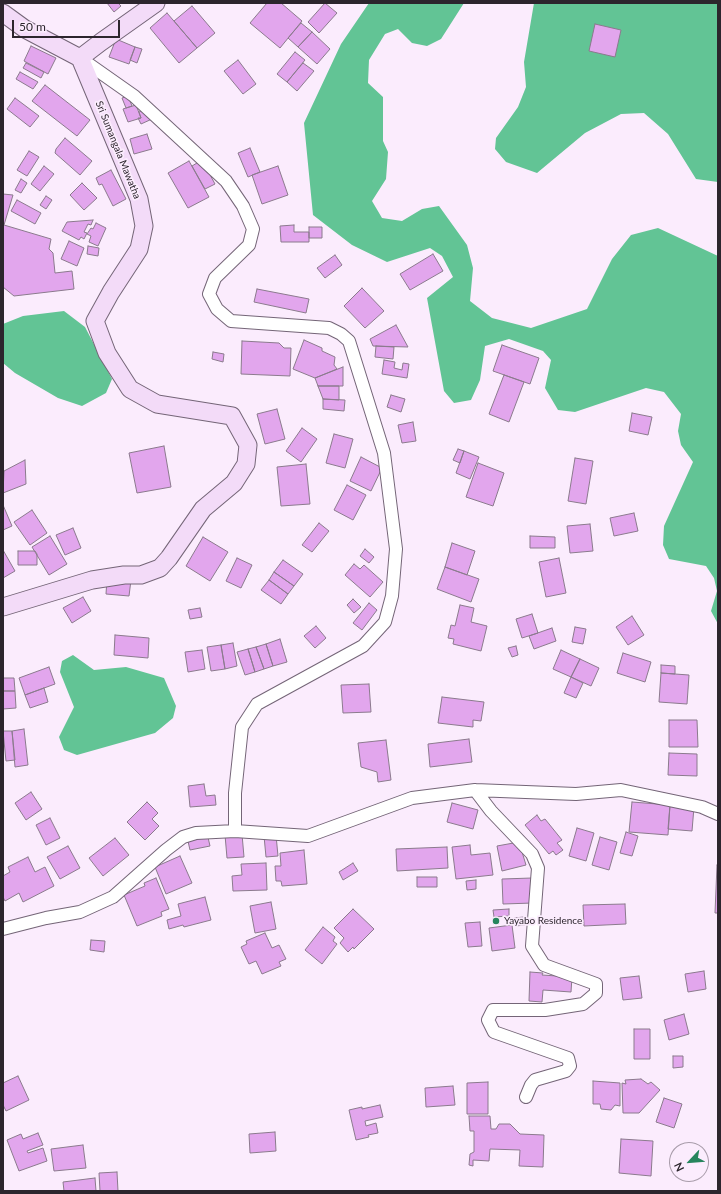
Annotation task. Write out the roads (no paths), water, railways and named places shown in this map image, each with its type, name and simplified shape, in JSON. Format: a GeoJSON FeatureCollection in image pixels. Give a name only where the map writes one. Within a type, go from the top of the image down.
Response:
{"type":"FeatureCollection","features":[{"type":"Feature","properties":{"kind":"street"},"geometry":{"type":"LineString","coordinates":[[80,58],[156,3]]}},
{"type":"Feature","properties":{"kind":"street"},"geometry":{"type":"LineString","coordinates":[[3,14],[25,29],[80,58],[134,96],[226,181],[243,206],[253,229],[249,245],[215,278],[209,294],[217,309],[231,322],[329,328],[341,334],[349,341],[384,453],[396,549],[392,596],[385,622],[363,646],[258,704],[242,727],[235,793],[235,832]]}},
{"type":"Feature","properties":{"kind":"street","name":"Sri Sumangala Mawatha"},"geometry":{"type":"LineString","coordinates":[[3,607],[92,580],[124,575],[141,575],[160,568],[169,558],[203,509],[234,484],[246,464],[248,445],[232,416],[158,404],[130,389],[106,353],[95,321],[111,292],[139,249],[144,226],[139,199],[80,58]]}},
{"type":"Feature","properties":{"kind":"street"},"geometry":{"type":"LineString","coordinates":[[475,790],[491,811],[532,854],[538,868],[532,946],[544,965],[596,984],[596,993],[583,1004],[545,1010],[493,1010],[488,1020],[494,1032],[568,1058],[570,1066],[566,1071],[535,1080],[526,1097]]}},
{"type":"Feature","properties":{"kind":"street"},"geometry":{"type":"LineString","coordinates":[[3,929],[46,918],[80,912],[114,896],[183,837],[196,833],[235,832],[308,836],[412,798],[475,790],[576,794],[621,790],[702,807],[718,814]]}},
{"type":"Feature","properties":{"kind":"place","name":"Yayabo Residence"},"geometry":{"type":"Point","coordinates":[496,921]}}]}
